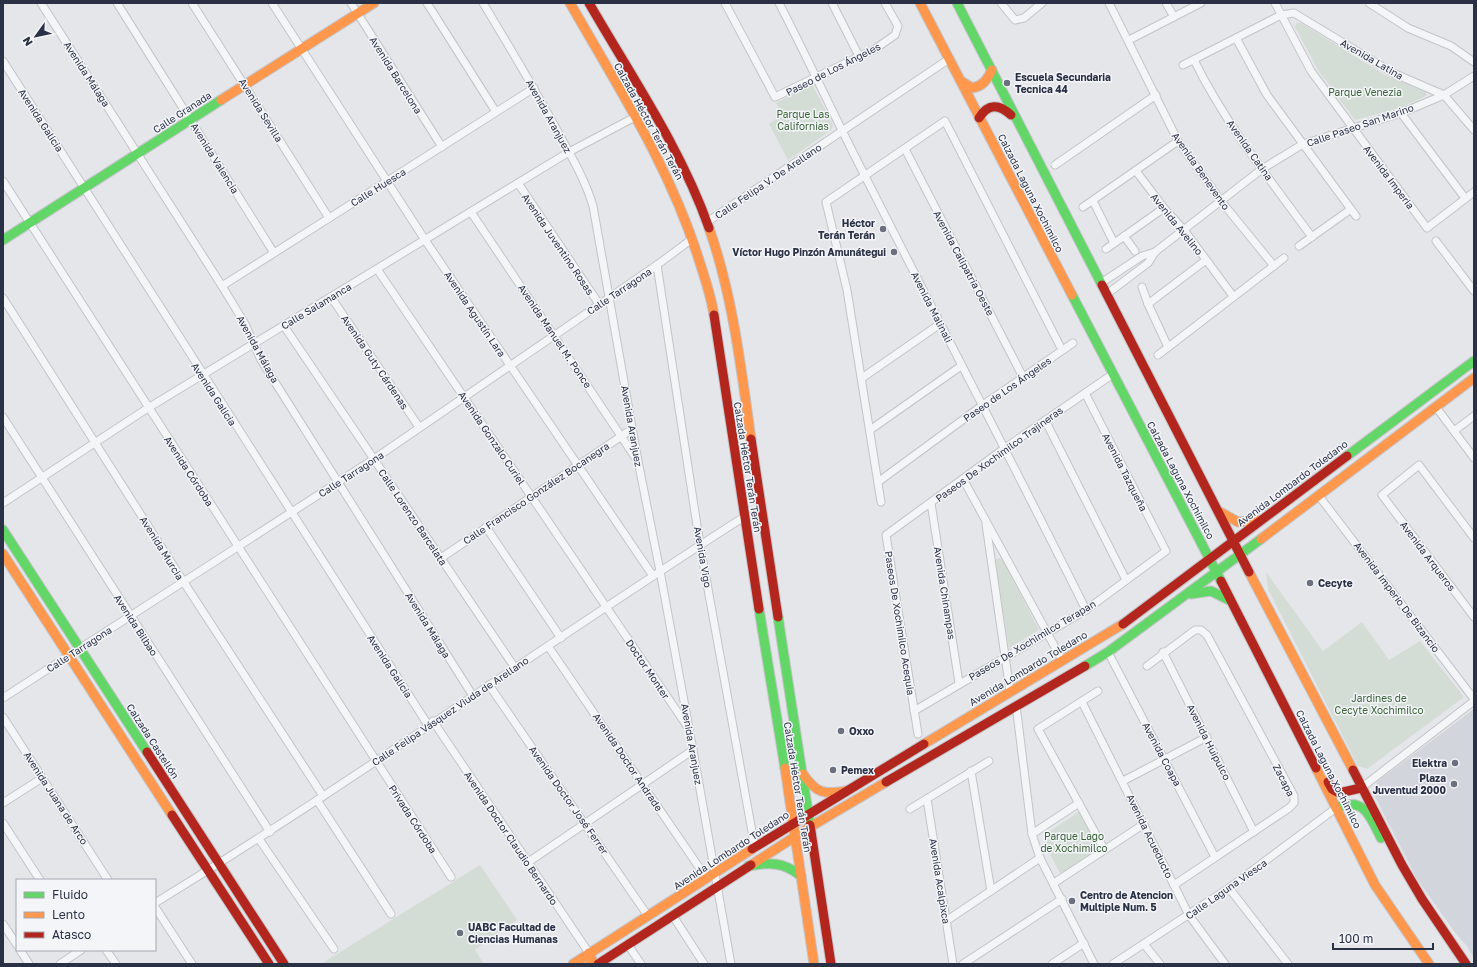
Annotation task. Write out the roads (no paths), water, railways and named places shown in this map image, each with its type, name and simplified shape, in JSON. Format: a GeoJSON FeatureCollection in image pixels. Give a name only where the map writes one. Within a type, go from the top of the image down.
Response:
{"type":"FeatureCollection","features":[{"type":"Feature","properties":{"kind":"main road","name":"Calle Granada"},"geometry":{"type":"LineString","coordinates":[[3,240],[374,3]]}},
{"type":"Feature","properties":{"kind":"main road","name":"Calzada Héctor Terán Terán"},"geometry":{"type":"LineString","coordinates":[[570,3],[662,165],[692,239],[712,301],[744,517],[794,822],[814,964]]}},
{"type":"Feature","properties":{"kind":"main road","name":"Calzada Héctor Terán Terán"},"geometry":{"type":"LineString","coordinates":[[589,3],[674,154],[707,222],[725,281],[736,338],[830,964]]}},
{"type":"Feature","properties":{"kind":"main road","name":"Calzada Laguna Xochimilco"},"geometry":{"type":"LineString","coordinates":[[920,3],[1216,572],[1379,892],[1429,964]]}},
{"type":"Feature","properties":{"kind":"main road","name":"Calzada Laguna Xochimilco"},"geometry":{"type":"LineString","coordinates":[[957,3],[1215,507],[1361,788],[1411,882],[1466,964]]}},
{"type":"Feature","properties":{"kind":"main road"},"geometry":{"type":"LineString","coordinates":[[961,81],[972,88],[980,87],[987,81],[992,70]]}},
{"type":"Feature","properties":{"kind":"main road"},"geometry":{"type":"LineString","coordinates":[[980,118],[984,109],[991,105],[1002,106],[1016,120]]}},
{"type":"Feature","properties":{"kind":"main road","name":"Avenida Lombardo Toledano"},"geometry":{"type":"LineString","coordinates":[[573,964],[808,813],[1124,623],[1474,361]]}},
{"type":"Feature","properties":{"kind":"main road"},"geometry":{"type":"LineString","coordinates":[[1438,405],[1461,382],[1462,376],[1460,371]]}},
{"type":"Feature","properties":{"kind":"main road"},"geometry":{"type":"LineString","coordinates":[[598,964],[810,827],[1063,677],[1108,652],[1319,496],[1474,378]]}},
{"type":"Feature","properties":{"kind":"main road"},"geometry":{"type":"LineString","coordinates":[[1215,507],[1232,521],[1241,524],[1263,519]]}},
{"type":"Feature","properties":{"kind":"main road","name":"Calzada Castellón"},"geometry":{"type":"LineString","coordinates":[[3,530],[284,964]]}},
{"type":"Feature","properties":{"kind":"main road"},"geometry":{"type":"LineString","coordinates":[[3,554],[269,964]]}},
{"type":"Feature","properties":{"kind":"main road"},"geometry":{"type":"LineString","coordinates":[[1181,598],[1202,590],[1210,589],[1217,591],[1231,602]]}},
{"type":"Feature","properties":{"kind":"main road"},"geometry":{"type":"LineString","coordinates":[[1062,660],[1063,677]]}},
{"type":"Feature","properties":{"kind":"main road"},"geometry":{"type":"LineString","coordinates":[[1286,708],[1298,723],[1332,789],[1339,793],[1345,793],[1361,788]]}},
{"type":"Feature","properties":{"kind":"main road"},"geometry":{"type":"LineString","coordinates":[[802,772],[815,790],[822,794],[846,791]]}},
{"type":"Feature","properties":{"kind":"main road"},"geometry":{"type":"LineString","coordinates":[[1336,808],[1353,803],[1363,808],[1401,871],[1411,882]]}},
{"type":"Feature","properties":{"kind":"main road"},"geometry":{"type":"LineString","coordinates":[[748,866],[772,861],[790,866],[801,876]]}},
{"type":"Feature","properties":{"kind":"main road"},"geometry":{"type":"LineString","coordinates":[[589,954],[592,960],[590,964]]}},
{"type":"Feature","properties":{"kind":"street","name":"Avenida Málaga"},"geometry":{"type":"LineString","coordinates":[[41,3],[222,286],[245,324],[261,360],[473,696]]}},
{"type":"Feature","properties":{"kind":"street","name":"Avenida Valencia"},"geometry":{"type":"LineString","coordinates":[[117,3],[274,253]]}},
{"type":"Feature","properties":{"kind":"street","name":"Avenida Sevilla"},"geometry":{"type":"LineString","coordinates":[[192,3],[329,218]]}},
{"type":"Feature","properties":{"kind":"street","name":"Avenida Agustín Lara"},"geometry":{"type":"LineString","coordinates":[[272,3],[425,240],[509,366],[653,576]]}},
{"type":"Feature","properties":{"kind":"street","name":"Avenida Barcelona"},"geometry":{"type":"LineString","coordinates":[[351,3],[442,147]]}},
{"type":"Feature","properties":{"kind":"street"},"geometry":{"type":"LineString","coordinates":[[427,3],[496,112]]}},
{"type":"Feature","properties":{"kind":"street","name":"Avenida Aranjuez"},"geometry":{"type":"LineString","coordinates":[[483,3],[534,88],[583,179],[591,199],[610,297],[632,429],[690,729],[711,876],[717,887],[731,964]]}},
{"type":"Feature","properties":{"kind":"street","name":"Paseo de Los Ángeles"},"geometry":{"type":"LineString","coordinates":[[725,3],[775,97],[885,43],[898,31],[898,26],[885,3]]}},
{"type":"Feature","properties":{"kind":"street","name":"Avenida Malinali"},"geometry":{"type":"LineString","coordinates":[[779,3],[817,76],[865,177],[961,366],[1005,448],[1086,610]]}},
{"type":"Feature","properties":{"kind":"street"},"geometry":{"type":"LineString","coordinates":[[832,3],[859,56]]}},
{"type":"Feature","properties":{"kind":"street"},"geometry":{"type":"LineString","coordinates":[[1001,3],[1015,20],[1024,18],[1042,3]]}},
{"type":"Feature","properties":{"kind":"street","name":"Avenida Benevento"},"geometry":{"type":"LineString","coordinates":[[1109,3],[1129,40],[1178,141],[1221,201],[1274,266]]}},
{"type":"Feature","properties":{"kind":"street"},"geometry":{"type":"LineString","coordinates":[[1166,3],[1174,17]]}},
{"type":"Feature","properties":{"kind":"street"},"geometry":{"type":"LineString","coordinates":[[1129,40],[1201,3]]}},
{"type":"Feature","properties":{"kind":"street","name":"Avenida Imperia"},"geometry":{"type":"LineString","coordinates":[[1275,3],[1311,71],[1427,228],[1465,198]]}},
{"type":"Feature","properties":{"kind":"street"},"geometry":{"type":"LineString","coordinates":[[1369,3],[1408,28],[1451,46],[1474,62]]}},
{"type":"Feature","properties":{"kind":"street","name":"Avenida Latina"},"geometry":{"type":"LineString","coordinates":[[1281,15],[1294,13],[1393,73],[1444,95],[1474,130]]}},
{"type":"Feature","properties":{"kind":"street"},"geometry":{"type":"LineString","coordinates":[[1182,65],[1281,15]]}},
{"type":"Feature","properties":{"kind":"street"},"geometry":{"type":"LineString","coordinates":[[1236,38],[1267,95],[1356,216]]}},
{"type":"Feature","properties":{"kind":"street","name":"Calle Felipa V. De Arellano"},"geometry":{"type":"LineString","coordinates":[[707,222],[949,59]]}},
{"type":"Feature","properties":{"kind":"street","name":"Avenida Catina"},"geometry":{"type":"LineString","coordinates":[[1194,60],[1211,95],[1262,169],[1312,237]]}},
{"type":"Feature","properties":{"kind":"street","name":"Avenida Galicia"},"geometry":{"type":"LineString","coordinates":[[3,61],[291,513],[430,723]]}},
{"type":"Feature","properties":{"kind":"street","name":"Calle Paseo San Marino"},"geometry":{"type":"LineString","coordinates":[[1101,283],[1142,256],[1154,252],[1262,169],[1303,144],[1401,113],[1444,95],[1474,76]]}},
{"type":"Feature","properties":{"kind":"street","name":"Calle Huesca"},"geometry":{"type":"LineString","coordinates":[[222,286],[534,88]]}},
{"type":"Feature","properties":{"kind":"street"},"geometry":{"type":"LineString","coordinates":[[1055,165],[1156,95]]}},
{"type":"Feature","properties":{"kind":"street"},"geometry":{"type":"LineString","coordinates":[[1401,113],[1465,198],[1474,192]]}},
{"type":"Feature","properties":{"kind":"street","name":"Calle Salamanca"},"geometry":{"type":"LineString","coordinates":[[3,503],[95,442],[202,375],[569,152],[635,117]]}},
{"type":"Feature","properties":{"kind":"street"},"geometry":{"type":"LineString","coordinates":[[881,502],[847,290],[826,202],[905,150],[945,121],[1062,350]]}},
{"type":"Feature","properties":{"kind":"street"},"geometry":{"type":"LineString","coordinates":[[1083,207],[1178,141]]}},
{"type":"Feature","properties":{"kind":"street","name":"Avenida Calipatria Oeste"},"geometry":{"type":"LineString","coordinates":[[905,150],[1024,376]]}},
{"type":"Feature","properties":{"kind":"street","name":"Avenida Avelino"},"geometry":{"type":"LineString","coordinates":[[1136,171],[1164,208],[1184,230],[1234,296]]}},
{"type":"Feature","properties":{"kind":"street","name":"Avenida Córdoba"},"geometry":{"type":"LineString","coordinates":[[3,181],[375,761]]}},
{"type":"Feature","properties":{"kind":"street","name":"Avenida Juventino Rosas"},"geometry":{"type":"LineString","coordinates":[[518,183],[599,304]]}},
{"type":"Feature","properties":{"kind":"street"},"geometry":{"type":"LineString","coordinates":[[1093,200],[1114,243]]}},
{"type":"Feature","properties":{"kind":"street"},"geometry":{"type":"LineString","coordinates":[[1106,249],[1164,208]]}},
{"type":"Feature","properties":{"kind":"street"},"geometry":{"type":"LineString","coordinates":[[1299,246],[1351,209]]}},
{"type":"Feature","properties":{"kind":"street","name":"Avenida Manuel M. Ponce"},"geometry":{"type":"LineString","coordinates":[[471,212],[638,461]]}},
{"type":"Feature","properties":{"kind":"street"},"geometry":{"type":"LineString","coordinates":[[1124,236],[1135,251]]}},
{"type":"Feature","properties":{"kind":"street","name":"Calle Tarragona"},"geometry":{"type":"LineString","coordinates":[[3,698],[374,459],[657,265],[692,239]]}},
{"type":"Feature","properties":{"kind":"street"},"geometry":{"type":"LineString","coordinates":[[1436,241],[1474,291]]}},
{"type":"Feature","properties":{"kind":"street","name":"Calle Paseo San Marino"},"geometry":{"type":"LineString","coordinates":[[1107,294],[1148,263],[1154,252]]}},
{"type":"Feature","properties":{"kind":"street"},"geometry":{"type":"LineString","coordinates":[[1158,355],[1284,258]]}},
{"type":"Feature","properties":{"kind":"street"},"geometry":{"type":"LineString","coordinates":[[1148,304],[1206,260]]}},
{"type":"Feature","properties":{"kind":"street","name":"Avenida Vigo"},"geometry":{"type":"LineString","coordinates":[[657,265],[700,545],[755,848]]}},
{"type":"Feature","properties":{"kind":"street","name":"Avenida Gonzalo Curiel"},"geometry":{"type":"LineString","coordinates":[[377,269],[607,608]]}},
{"type":"Feature","properties":{"kind":"street"},"geometry":{"type":"LineString","coordinates":[[1142,287],[1148,304],[1168,347]]}},
{"type":"Feature","properties":{"kind":"street","name":"Avenida Guty Cárdenas"},"geometry":{"type":"LineString","coordinates":[[331,297],[419,427]]}},
{"type":"Feature","properties":{"kind":"street","name":"Avenida Murcia"},"geometry":{"type":"LineString","coordinates":[[3,298],[392,914]]}},
{"type":"Feature","properties":{"kind":"street"},"geometry":{"type":"LineString","coordinates":[[862,378],[940,324]]}},
{"type":"Feature","properties":{"kind":"street","name":"Calle Lorenzo Barcelata"},"geometry":{"type":"LineString","coordinates":[[284,326],[515,668]]}},
{"type":"Feature","properties":{"kind":"street","name":"Paseo de Los Ángeles"},"geometry":{"type":"LineString","coordinates":[[878,482],[983,405],[1073,343]]}},
{"type":"Feature","properties":{"kind":"street"},"geometry":{"type":"LineString","coordinates":[[870,430],[961,366]]}},
{"type":"Feature","properties":{"kind":"street","name":"Paseos De Xochimilco Trajineras"},"geometry":{"type":"LineString","coordinates":[[886,535],[1005,448],[1113,374]]}},
{"type":"Feature","properties":{"kind":"street","name":"Avenida Tazqueña"},"geometry":{"type":"LineString","coordinates":[[1085,393],[1166,551]]}},
{"type":"Feature","properties":{"kind":"street"},"geometry":{"type":"LineString","coordinates":[[1438,405],[1454,431],[1474,458]]}},
{"type":"Feature","properties":{"kind":"street"},"geometry":{"type":"LineString","coordinates":[[1454,431],[1474,416]]}},
{"type":"Feature","properties":{"kind":"street","name":"Avenida Bilbao"},"geometry":{"type":"LineString","coordinates":[[3,417],[270,832]]}},
{"type":"Feature","properties":{"kind":"street"},"geometry":{"type":"LineString","coordinates":[[1045,420],[1126,580]]}},
{"type":"Feature","properties":{"kind":"street","name":"Calle Francisco González Bocanegra"},"geometry":{"type":"LineString","coordinates":[[441,558],[632,429]]}},
{"type":"Feature","properties":{"kind":"street","name":"Avenida Arqueros"},"geometry":{"type":"LineString","coordinates":[[1474,538],[1419,465],[1382,495],[1474,616]]}},
{"type":"Feature","properties":{"kind":"street"},"geometry":{"type":"LineString","coordinates":[[963,479],[1062,660]]}},
{"type":"Feature","properties":{"kind":"street","name":"Avenida Imperio De Bizancio"},"geometry":{"type":"LineString","coordinates":[[1319,496],[1474,700]]}},
{"type":"Feature","properties":{"kind":"street","name":"Avenida Chinampas"},"geometry":{"type":"LineString","coordinates":[[931,503],[959,683]]}},
{"type":"Feature","properties":{"kind":"street","name":"Calle Felipa Vásquez Viuda de Arellano"},"geometry":{"type":"LineString","coordinates":[[156,902],[270,832],[430,723],[744,517]]}},
{"type":"Feature","properties":{"kind":"street"},"geometry":{"type":"LineString","coordinates":[[985,520],[1010,691]]}},
{"type":"Feature","properties":{"kind":"street"},"geometry":{"type":"LineString","coordinates":[[486,527],[561,638]]}},
{"type":"Feature","properties":{"kind":"street","name":"Paseos De Xochimilco Acequia"},"geometry":{"type":"LineString","coordinates":[[886,535],[918,734]]}},
{"type":"Feature","properties":{"kind":"street","name":"Paseos De Xochimilco Terapan"},"geometry":{"type":"LineString","coordinates":[[914,711],[959,683],[1086,610],[1166,551]]}},
{"type":"Feature","properties":{"kind":"street","name":"Doctor Monter"},"geometry":{"type":"LineString","coordinates":[[607,608],[690,729]]}},
{"type":"Feature","properties":{"kind":"street","name":"Zacapa"},"geometry":{"type":"LineString","coordinates":[[1163,652],[1195,630],[1201,630],[1207,635],[1294,796],[1294,803],[1254,832],[1174,885]]}},
{"type":"Feature","properties":{"kind":"street","name":"Avenida Doctor Andrade"},"geometry":{"type":"LineString","coordinates":[[548,646],[643,784],[711,876]]}},
{"type":"Feature","properties":{"kind":"street","name":"Avenida Coapa"},"geometry":{"type":"LineString","coordinates":[[1108,652],[1215,857]]}},
{"type":"Feature","properties":{"kind":"street"},"geometry":{"type":"LineString","coordinates":[[1146,666],[1163,652]]}},
{"type":"Feature","properties":{"kind":"street","name":"Avenida Huipulco"},"geometry":{"type":"LineString","coordinates":[[1163,652],[1254,832]]}},
{"type":"Feature","properties":{"kind":"street","name":"Avenida Doctor José Ferrer"},"geometry":{"type":"LineString","coordinates":[[489,685],[648,916]]}},
{"type":"Feature","properties":{"kind":"street"},"geometry":{"type":"LineString","coordinates":[[1098,691],[1038,729],[1104,849]]}},
{"type":"Feature","properties":{"kind":"street"},"geometry":{"type":"LineString","coordinates":[[1361,788],[1474,700]]}},
{"type":"Feature","properties":{"kind":"street","name":"Avenida Acueducto"},"geometry":{"type":"LineString","coordinates":[[1082,702],[1189,915],[1225,964]]}},
{"type":"Feature","properties":{"kind":"street"},"geometry":{"type":"LineString","coordinates":[[1016,705],[1032,834],[1040,858],[1094,964]]}},
{"type":"Feature","properties":{"kind":"street","name":"Avenida Juana de Arco"},"geometry":{"type":"LineString","coordinates":[[3,717],[107,879]]}},
{"type":"Feature","properties":{"kind":"street","name":"Avenida Doctor Claudio Bernardo"},"geometry":{"type":"LineString","coordinates":[[430,723],[589,954]]}},
{"type":"Feature","properties":{"kind":"street"},"geometry":{"type":"LineString","coordinates":[[1123,781],[1207,737]]}},
{"type":"Feature","properties":{"kind":"street"},"geometry":{"type":"LineString","coordinates":[[527,863],[693,750]]}},
{"type":"Feature","properties":{"kind":"street","name":"Privada Córdoba"},"geometry":{"type":"LineString","coordinates":[[375,761],[451,877]]}},
{"type":"Feature","properties":{"kind":"street"},"geometry":{"type":"LineString","coordinates":[[910,809],[989,761]]}},
{"type":"Feature","properties":{"kind":"street"},"geometry":{"type":"LineString","coordinates":[[971,771],[991,891]]}},
{"type":"Feature","properties":{"kind":"street"},"geometry":{"type":"LineString","coordinates":[[3,803],[42,778]]}},
{"type":"Feature","properties":{"kind":"street","name":"Avenida Acalpixca"},"geometry":{"type":"LineString","coordinates":[[927,799],[953,964]]}},
{"type":"Feature","properties":{"kind":"street"},"geometry":{"type":"LineString","coordinates":[[1032,834],[1079,803]]}},
{"type":"Feature","properties":{"kind":"street","name":"Calle Laguna Viesca"},"geometry":{"type":"LineString","coordinates":[[1113,964],[1229,888],[1336,808]]}},
{"type":"Feature","properties":{"kind":"street"},"geometry":{"type":"LineString","coordinates":[[3,823],[39,879]]}},
{"type":"Feature","properties":{"kind":"street"},"geometry":{"type":"LineString","coordinates":[[1054,883],[1144,824]]}},
{"type":"Feature","properties":{"kind":"street"},"geometry":{"type":"LineString","coordinates":[[259,839],[334,949]]}},
{"type":"Feature","properties":{"kind":"street"},"geometry":{"type":"LineString","coordinates":[[946,921],[1040,858]]}},
{"type":"Feature","properties":{"kind":"street"},"geometry":{"type":"LineString","coordinates":[[1229,888],[1288,964]]}},
{"type":"Feature","properties":{"kind":"street"},"geometry":{"type":"LineString","coordinates":[[963,964],[1062,899]]}},
{"type":"Feature","properties":{"kind":"street"},"geometry":{"type":"LineString","coordinates":[[156,909],[192,964]]}},
{"type":"Feature","properties":{"kind":"street"},"geometry":{"type":"LineString","coordinates":[[673,916],[704,964]]}},
{"type":"Feature","properties":{"kind":"street"},"geometry":{"type":"LineString","coordinates":[[3,924],[16,944]]}},
{"type":"Feature","properties":{"kind":"street"},"geometry":{"type":"LineString","coordinates":[[1052,964],[1084,943]]}},
{"type":"Feature","properties":{"kind":"street"},"geometry":{"type":"LineString","coordinates":[[628,944],[641,964]]}},
{"type":"Feature","properties":{"kind":"street"},"geometry":{"type":"LineString","coordinates":[[1144,944],[1160,964]]}},
{"type":"Feature","properties":{"kind":"street"},"geometry":{"type":"LineString","coordinates":[[21,951],[29,964]]}},
{"type":"Feature","properties":{"kind":"street"},"geometry":{"type":"LineString","coordinates":[[60,964],[80,951]]}},
{"type":"Feature","properties":{"kind":"street"},"geometry":{"type":"LineString","coordinates":[[107,951],[116,964]]}},
{"type":"Feature","properties":{"kind":"place","name":"Escuela Secundaria Tecnica 44"},"geometry":{"type":"Point","coordinates":[1007,83]}},
{"type":"Feature","properties":{"kind":"place","name":"Héctor Terán Terán"},"geometry":{"type":"Point","coordinates":[883,229]}},
{"type":"Feature","properties":{"kind":"place","name":"Víctor Hugo Pinzón Amunátegui"},"geometry":{"type":"Point","coordinates":[894,252]}},
{"type":"Feature","properties":{"kind":"place","name":"Cecyte"},"geometry":{"type":"Point","coordinates":[1310,583]}},
{"type":"Feature","properties":{"kind":"place","name":"Oxxo"},"geometry":{"type":"Point","coordinates":[841,731]}},
{"type":"Feature","properties":{"kind":"place","name":"Elektra"},"geometry":{"type":"Point","coordinates":[1455,763]}},
{"type":"Feature","properties":{"kind":"place","name":"Pemex"},"geometry":{"type":"Point","coordinates":[833,770]}},
{"type":"Feature","properties":{"kind":"place","name":"Plaza Juventud 2000"},"geometry":{"type":"Point","coordinates":[1454,784]}},
{"type":"Feature","properties":{"kind":"place","name":"Centro de Atencion Multiple Num. 5"},"geometry":{"type":"Point","coordinates":[1072,901]}},
{"type":"Feature","properties":{"kind":"place","name":"UABC Facultad de Ciencias Humanas"},"geometry":{"type":"Point","coordinates":[460,933]}},
{"type":"Feature","properties":{"kind":"park label","name":"Parque Venezia"},"geometry":{"type":"Point","coordinates":[1365,92]}},
{"type":"Feature","properties":{"kind":"park label","name":"Parque Las Californias"},"geometry":{"type":"Point","coordinates":[803,120]}},
{"type":"Feature","properties":{"kind":"park label","name":"Jardines de Cecyte Xochimilco"},"geometry":{"type":"Point","coordinates":[1379,704]}},
{"type":"Feature","properties":{"kind":"park label","name":"Parque Lago de Xochimilco"},"geometry":{"type":"Point","coordinates":[1074,842]}}]}
